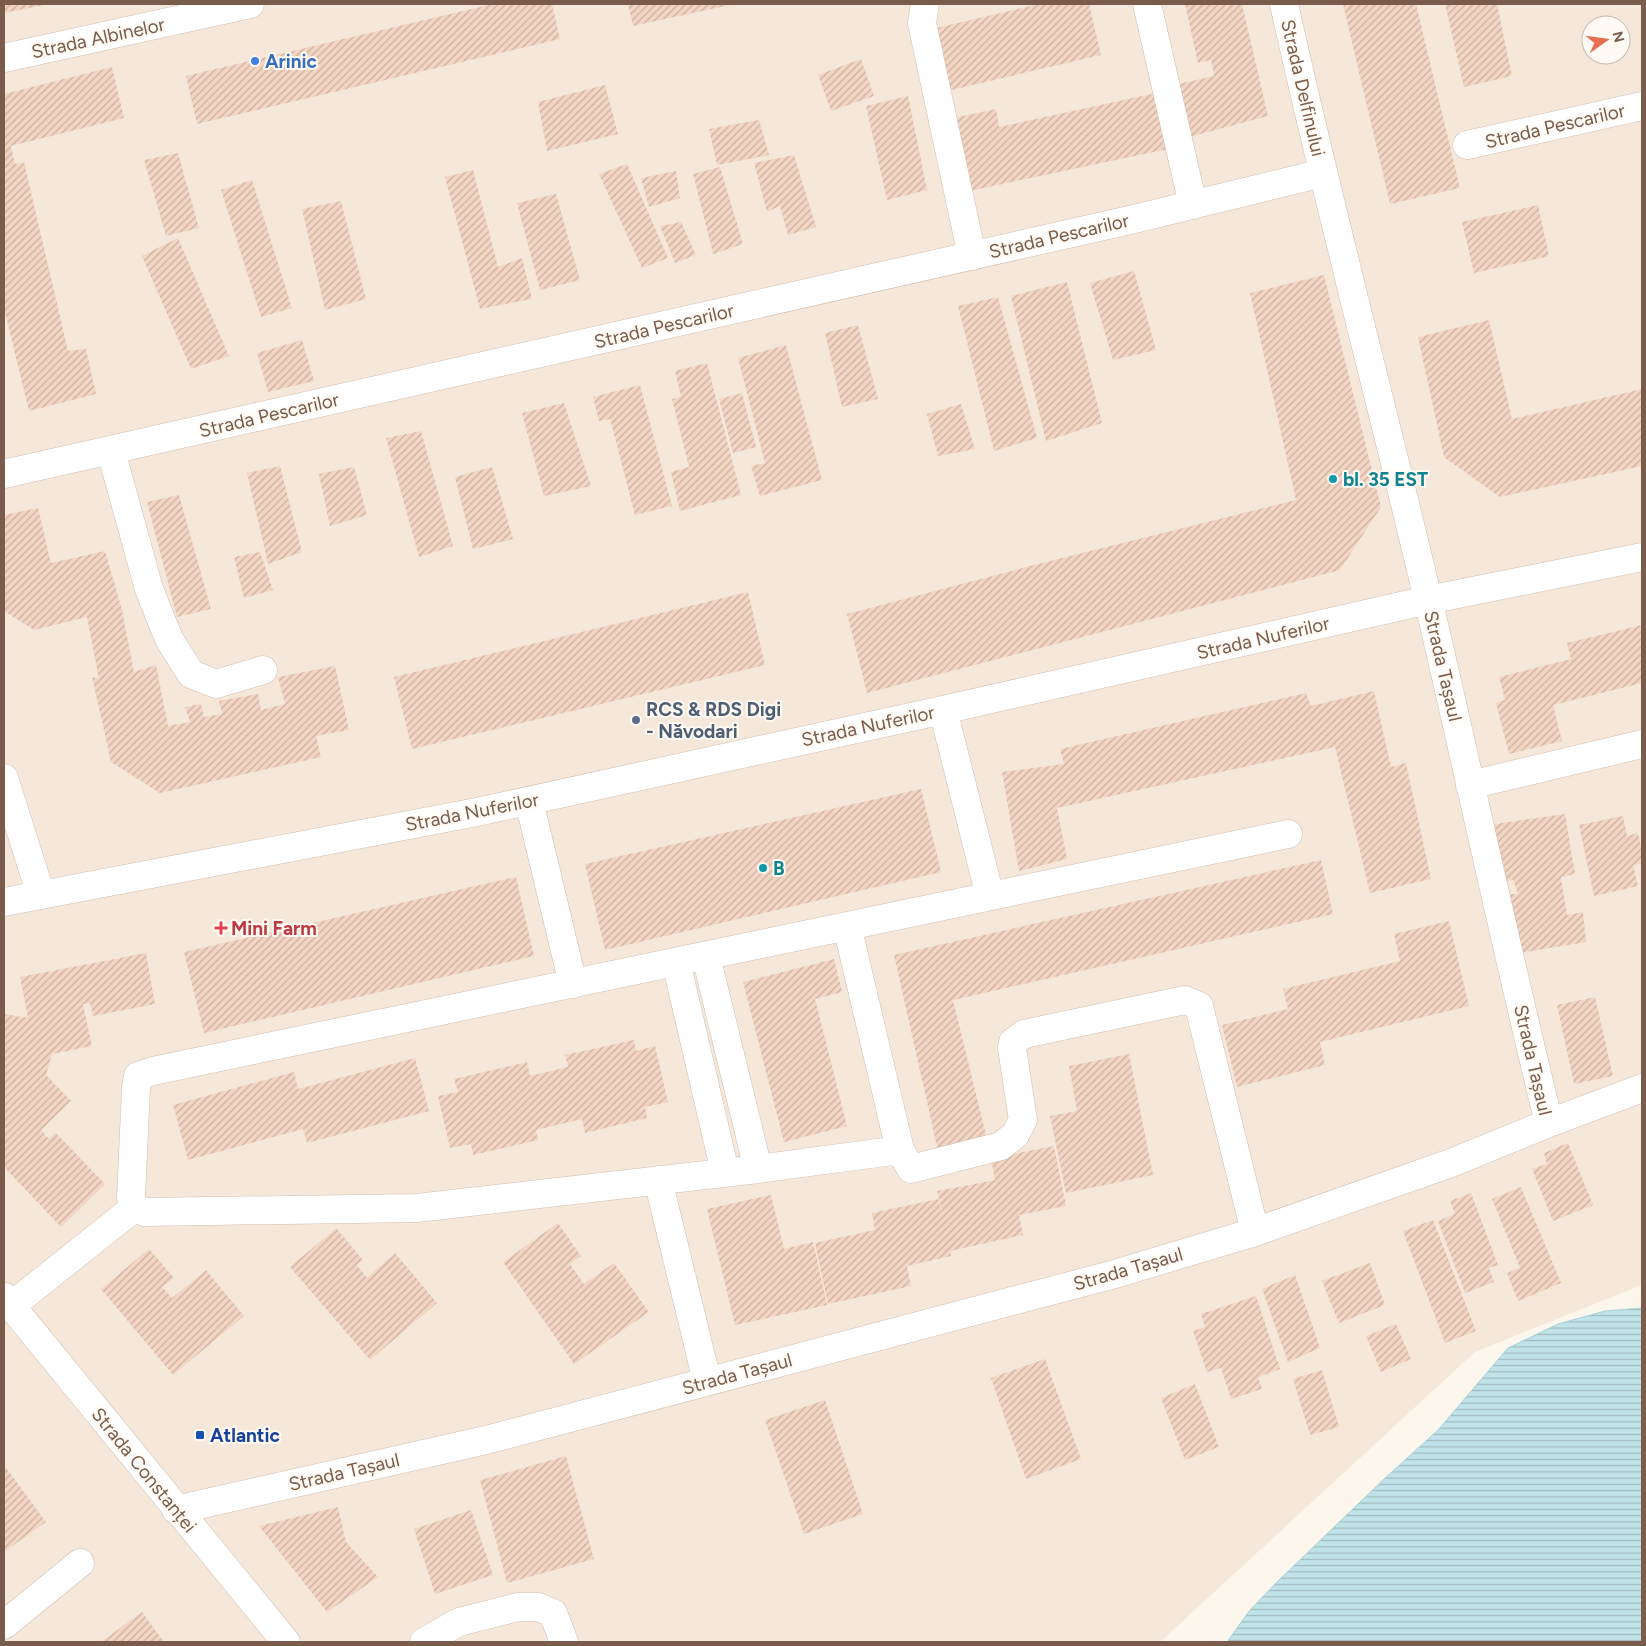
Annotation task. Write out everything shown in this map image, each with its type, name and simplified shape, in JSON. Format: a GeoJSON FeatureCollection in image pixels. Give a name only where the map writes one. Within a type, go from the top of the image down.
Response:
{"type":"FeatureCollection","features":[{"type":"Feature","properties":{"kind":"street","name":"Strada Albinelor"},"geometry":{"type":"LineString","coordinates":[[4,58],[250,4]]}},
{"type":"Feature","properties":{"kind":"street"},"geometry":{"type":"LineString","coordinates":[[925,4],[922,23],[972,256]]}},
{"type":"Feature","properties":{"kind":"street"},"geometry":{"type":"LineString","coordinates":[[1147,4],[1192,206]]}},
{"type":"Feature","properties":{"kind":"street","name":"Strada Delfinului"},"geometry":{"type":"LineString","coordinates":[[1284,4],[1323,173],[1428,600]]}},
{"type":"Feature","properties":{"kind":"street","name":"Strada Pescarilor"},"geometry":{"type":"LineString","coordinates":[[1468,146],[1642,106]]}},
{"type":"Feature","properties":{"kind":"street","name":"Strada Pescarilor"},"geometry":{"type":"LineString","coordinates":[[4,474],[1192,206],[1323,173]]}},
{"type":"Feature","properties":{"kind":"street"},"geometry":{"type":"LineString","coordinates":[[111,451],[149,589],[169,639],[191,674],[216,684],[263,670]]}},
{"type":"Feature","properties":{"kind":"street","name":"Strada Nuferilor"},"geometry":{"type":"LineString","coordinates":[[4,902],[529,801],[943,710],[1428,600],[1642,557]]}},
{"type":"Feature","properties":{"kind":"street","name":"Strada Tașaul"},"geometry":{"type":"LineString","coordinates":[[176,1510],[486,1440],[1115,1274],[1255,1232],[1451,1163],[1549,1123],[1428,600]]}},
{"type":"Feature","properties":{"kind":"street"},"geometry":{"type":"LineString","coordinates":[[943,710],[990,896]]}},
{"type":"Feature","properties":{"kind":"street"},"geometry":{"type":"LineString","coordinates":[[1470,786],[1642,744]]}},
{"type":"Feature","properties":{"kind":"street"},"geometry":{"type":"LineString","coordinates":[[4,778],[41,895]]}},
{"type":"Feature","properties":{"kind":"street"},"geometry":{"type":"LineString","coordinates":[[529,801],[573,984]]}},
{"type":"Feature","properties":{"kind":"street"},"geometry":{"type":"LineString","coordinates":[[134,1208],[131,1198],[138,1076],[163,1069],[1288,834]]}},
{"type":"Feature","properties":{"kind":"street"},"geometry":{"type":"LineString","coordinates":[[847,926],[900,1150],[911,1169],[1001,1146],[1015,1135],[1023,1120],[1012,1048],[1013,1042],[1024,1034],[1184,1000],[1199,1006],[1255,1232]]}},
{"type":"Feature","properties":{"kind":"street"},"geometry":{"type":"LineString","coordinates":[[706,956],[758,1169]]}},
{"type":"Feature","properties":{"kind":"street"},"geometry":{"type":"LineString","coordinates":[[676,962],[725,1172]]}},
{"type":"Feature","properties":{"kind":"street"},"geometry":{"type":"LineString","coordinates":[[1549,1123],[1642,1088]]}},
{"type":"Feature","properties":{"kind":"street"},"geometry":{"type":"LineString","coordinates":[[134,1208],[145,1212],[416,1208],[758,1169],[900,1150]]}},
{"type":"Feature","properties":{"kind":"street"},"geometry":{"type":"LineString","coordinates":[[658,1180],[708,1382]]}},
{"type":"Feature","properties":{"kind":"street"},"geometry":{"type":"LineString","coordinates":[[7,1302],[134,1208]]}},
{"type":"Feature","properties":{"kind":"street","name":"Strada Constanței"},"geometry":{"type":"LineString","coordinates":[[7,1302],[286,1642]]}},
{"type":"Feature","properties":{"kind":"street"},"geometry":{"type":"LineString","coordinates":[[4,1625],[80,1563]]}},
{"type":"Feature","properties":{"kind":"street"},"geometry":{"type":"LineString","coordinates":[[424,1642],[458,1622],[518,1607],[538,1607],[553,1613],[564,1642]]}},
{"type":"Feature","properties":{"kind":"shaded area"},"geometry":{"type":"Polygon","coordinates":[[[4,4],[1642,4],[1642,1285],[1475,1352],[1160,1642],[4,1642],[4,4]]]}},
{"type":"Feature","properties":{"kind":"water"},"geometry":{"type":"Polygon","coordinates":[[[1642,1308],[1642,1642],[1227,1642],[1250,1610],[1279,1580],[1438,1430],[1508,1348],[1558,1324],[1605,1311],[1642,1308]]]}},
{"type":"Feature","properties":{"kind":"building"},"geometry":{"type":"Polygon","coordinates":[[[4,4],[44,4],[44,5],[4,13],[4,4]]]}},
{"type":"Feature","properties":{"kind":"building"},"geometry":{"type":"Polygon","coordinates":[[[493,4],[552,4],[560,39],[197,124],[186,76],[493,4]]]}},
{"type":"Feature","properties":{"kind":"building"},"geometry":{"type":"Polygon","coordinates":[[[628,4],[730,4],[730,5],[633,26],[628,4]]]}},
{"type":"Feature","properties":{"kind":"building"},"geometry":{"type":"Polygon","coordinates":[[[1039,4],[1089,4],[1101,55],[947,91],[932,29],[1039,4]]]}},
{"type":"Feature","properties":{"kind":"building"},"geometry":{"type":"Polygon","coordinates":[[[1185,4],[1242,4],[1268,116],[1189,137],[1178,84],[1214,76],[1211,60],[1198,63],[1185,4]]]}},
{"type":"Feature","properties":{"kind":"building"},"geometry":{"type":"Polygon","coordinates":[[[1343,4],[1416,4],[1460,188],[1390,204],[1343,4]]]}},
{"type":"Feature","properties":{"kind":"building"},"geometry":{"type":"Polygon","coordinates":[[[1445,4],[1497,4],[1512,76],[1464,87],[1445,4]]]}},
{"type":"Feature","properties":{"kind":"building"},"geometry":{"type":"Polygon","coordinates":[[[861,59],[874,96],[831,111],[818,75],[861,59]]]}},
{"type":"Feature","properties":{"kind":"building"},"geometry":{"type":"Polygon","coordinates":[[[112,67],[124,118],[11,146],[15,164],[24,162],[68,351],[86,349],[96,394],[29,411],[4,308],[4,94],[112,67]]]}},
{"type":"Feature","properties":{"kind":"building"},"geometry":{"type":"Polygon","coordinates":[[[605,85],[618,134],[547,151],[538,102],[605,85]]]}},
{"type":"Feature","properties":{"kind":"building"},"geometry":{"type":"Polygon","coordinates":[[[1156,93],[1168,149],[969,191],[953,118],[996,109],[999,127],[1156,93]]]}},
{"type":"Feature","properties":{"kind":"building"},"geometry":{"type":"Polygon","coordinates":[[[908,96],[927,190],[887,200],[866,106],[908,96]]]}},
{"type":"Feature","properties":{"kind":"building"},"geometry":{"type":"Polygon","coordinates":[[[759,120],[769,155],[717,165],[709,129],[759,120]]]}},
{"type":"Feature","properties":{"kind":"building"},"geometry":{"type":"Polygon","coordinates":[[[178,153],[199,228],[166,236],[144,160],[178,153]]]}},
{"type":"Feature","properties":{"kind":"building"},"geometry":{"type":"Polygon","coordinates":[[[794,155],[816,227],[788,235],[780,206],[767,212],[754,163],[794,155]]]}},
{"type":"Feature","properties":{"kind":"building"},"geometry":{"type":"Polygon","coordinates":[[[627,164],[668,258],[642,268],[599,174],[627,164]]]}},
{"type":"Feature","properties":{"kind":"building"},"geometry":{"type":"Polygon","coordinates":[[[720,167],[743,244],[713,254],[693,174],[720,167]]]}},
{"type":"Feature","properties":{"kind":"building"},"geometry":{"type":"Polygon","coordinates":[[[473,170],[498,267],[522,258],[532,299],[480,309],[445,177],[473,170]]]}},
{"type":"Feature","properties":{"kind":"building"},"geometry":{"type":"Polygon","coordinates":[[[676,171],[680,198],[649,207],[641,178],[676,171]]]}},
{"type":"Feature","properties":{"kind":"building"},"geometry":{"type":"Polygon","coordinates":[[[252,180],[292,308],[261,317],[221,190],[252,180]]]}},
{"type":"Feature","properties":{"kind":"building"},"geometry":{"type":"Polygon","coordinates":[[[556,194],[580,280],[540,290],[517,203],[556,194]]]}},
{"type":"Feature","properties":{"kind":"building"},"geometry":{"type":"Polygon","coordinates":[[[341,201],[366,299],[325,310],[302,209],[341,201]]]}},
{"type":"Feature","properties":{"kind":"building"},"geometry":{"type":"Polygon","coordinates":[[[1538,205],[1549,256],[1474,273],[1462,222],[1538,205]]]}},
{"type":"Feature","properties":{"kind":"building"},"geometry":{"type":"Polygon","coordinates":[[[681,222],[696,255],[675,263],[660,226],[681,222]]]}},
{"type":"Feature","properties":{"kind":"building"},"geometry":{"type":"Polygon","coordinates":[[[178,238],[229,356],[191,369],[142,256],[178,238]]]}},
{"type":"Feature","properties":{"kind":"building"},"geometry":{"type":"Polygon","coordinates":[[[1134,271],[1156,350],[1113,360],[1090,283],[1134,271]]]}},
{"type":"Feature","properties":{"kind":"building","name":"bl. 35 EST"},"geometry":{"type":"Polygon","coordinates":[[[1324,275],[1381,507],[1340,570],[867,693],[847,614],[1296,500],[1250,293],[1324,275]]]}},
{"type":"Feature","properties":{"kind":"building"},"geometry":{"type":"Polygon","coordinates":[[[1067,282],[1102,423],[1046,441],[1011,296],[1067,282]]]}},
{"type":"Feature","properties":{"kind":"building"},"geometry":{"type":"Polygon","coordinates":[[[998,297],[1037,438],[994,451],[958,306],[998,297]]]}},
{"type":"Feature","properties":{"kind":"building"},"geometry":{"type":"Polygon","coordinates":[[[1489,320],[1512,419],[1642,389],[1642,466],[1500,497],[1444,457],[1418,337],[1489,320]]]}},
{"type":"Feature","properties":{"kind":"building"},"geometry":{"type":"Polygon","coordinates":[[[858,325],[878,399],[842,407],[825,333],[858,325]]]}},
{"type":"Feature","properties":{"kind":"building"},"geometry":{"type":"Polygon","coordinates":[[[302,340],[314,381],[268,392],[257,353],[302,340]]]}},
{"type":"Feature","properties":{"kind":"building"},"geometry":{"type":"Polygon","coordinates":[[[786,345],[822,480],[760,496],[751,466],[765,463],[738,358],[786,345]]]}},
{"type":"Feature","properties":{"kind":"building"},"geometry":{"type":"Polygon","coordinates":[[[707,363],[741,495],[680,511],[671,472],[689,467],[672,399],[681,397],[675,371],[707,363]]]}},
{"type":"Feature","properties":{"kind":"building"},"geometry":{"type":"Polygon","coordinates":[[[640,385],[672,506],[635,515],[610,419],[599,421],[593,397],[640,385]]]}},
{"type":"Feature","properties":{"kind":"building"},"geometry":{"type":"Polygon","coordinates":[[[742,393],[756,447],[733,453],[719,399],[742,393]]]}},
{"type":"Feature","properties":{"kind":"building"},"geometry":{"type":"Polygon","coordinates":[[[564,403],[591,486],[544,496],[522,413],[564,403]]]}},
{"type":"Feature","properties":{"kind":"building"},"geometry":{"type":"Polygon","coordinates":[[[961,404],[975,449],[938,456],[927,414],[961,404]]]}},
{"type":"Feature","properties":{"kind":"building"},"geometry":{"type":"Polygon","coordinates":[[[421,431],[453,546],[419,557],[386,438],[421,431]]]}},
{"type":"Feature","properties":{"kind":"building"},"geometry":{"type":"Polygon","coordinates":[[[280,466],[302,552],[268,564],[247,473],[280,466]]]}},
{"type":"Feature","properties":{"kind":"building"},"geometry":{"type":"Polygon","coordinates":[[[354,467],[367,515],[330,526],[319,474],[354,467]]]}},
{"type":"Feature","properties":{"kind":"building"},"geometry":{"type":"Polygon","coordinates":[[[492,467],[513,539],[473,549],[455,477],[492,467]]]}},
{"type":"Feature","properties":{"kind":"building"},"geometry":{"type":"Polygon","coordinates":[[[179,495],[211,609],[177,617],[147,502],[179,495]]]}},
{"type":"Feature","properties":{"kind":"building"},"geometry":{"type":"Polygon","coordinates":[[[38,508],[51,563],[105,551],[122,610],[134,672],[156,665],[168,726],[190,722],[185,707],[201,704],[204,717],[222,714],[219,701],[258,694],[261,710],[285,704],[278,677],[335,666],[349,730],[316,736],[321,757],[160,793],[111,762],[92,677],[99,679],[87,617],[34,630],[4,611],[4,515],[38,508]]]}},
{"type":"Feature","properties":{"kind":"building"},"geometry":{"type":"Polygon","coordinates":[[[260,552],[273,590],[244,598],[234,557],[260,552]]]}},
{"type":"Feature","properties":{"kind":"building"},"geometry":{"type":"Polygon","coordinates":[[[748,592],[765,665],[412,749],[394,677],[748,592]]]}},
{"type":"Feature","properties":{"kind":"building"},"geometry":{"type":"Polygon","coordinates":[[[1642,625],[1642,683],[1553,705],[1562,741],[1509,754],[1496,703],[1505,700],[1499,677],[1571,659],[1567,643],[1642,625]]]}},
{"type":"Feature","properties":{"kind":"building"},"geometry":{"type":"Polygon","coordinates":[[[1374,691],[1391,767],[1406,763],[1431,879],[1370,893],[1335,747],[1057,808],[1067,859],[1019,871],[1002,772],[1064,764],[1060,749],[1306,693],[1311,706],[1374,691]]]}},
{"type":"Feature","properties":{"kind":"building","name":"B"},"geometry":{"type":"Polygon","coordinates":[[[921,789],[941,872],[605,950],[585,864],[921,789]]]}},
{"type":"Feature","properties":{"kind":"building"},"geometry":{"type":"Polygon","coordinates":[[[1565,814],[1575,874],[1561,877],[1567,915],[1583,912],[1586,942],[1519,953],[1507,894],[1518,894],[1513,880],[1501,882],[1488,825],[1565,814]]]}},
{"type":"Feature","properties":{"kind":"building"},"geometry":{"type":"Polygon","coordinates":[[[1623,816],[1627,836],[1638,833],[1642,863],[1633,865],[1638,886],[1594,896],[1579,825],[1623,816]]]}},
{"type":"Feature","properties":{"kind":"building"},"geometry":{"type":"Polygon","coordinates":[[[1321,860],[1333,914],[953,1000],[988,1143],[938,1151],[894,955],[1321,860]]]}},
{"type":"Feature","properties":{"kind":"building"},"geometry":{"type":"Polygon","coordinates":[[[516,877],[534,956],[204,1033],[184,952],[516,877]]]}},
{"type":"Feature","properties":{"kind":"building"},"geometry":{"type":"Polygon","coordinates":[[[1449,921],[1469,1006],[1320,1042],[1325,1065],[1237,1087],[1222,1025],[1288,1009],[1283,989],[1400,961],[1394,934],[1449,921]]]}},
{"type":"Feature","properties":{"kind":"building"},"geometry":{"type":"Polygon","coordinates":[[[146,953],[155,1004],[93,1016],[90,1003],[83,1004],[92,1046],[52,1054],[46,1075],[71,1101],[41,1130],[49,1139],[56,1133],[105,1184],[61,1227],[4,1167],[4,1014],[28,1018],[20,977],[146,953]]]}},
{"type":"Feature","properties":{"kind":"building"},"geometry":{"type":"Polygon","coordinates":[[[834,959],[842,992],[815,999],[847,1126],[784,1142],[743,982],[834,959]]]}},
{"type":"Feature","properties":{"kind":"building"},"geometry":{"type":"Polygon","coordinates":[[[1595,997],[1613,1076],[1574,1084],[1557,1005],[1595,997]]]}},
{"type":"Feature","properties":{"kind":"building"},"geometry":{"type":"Polygon","coordinates":[[[634,1040],[636,1051],[655,1046],[668,1102],[645,1107],[647,1118],[585,1133],[582,1119],[536,1130],[538,1140],[473,1155],[471,1144],[450,1148],[438,1096],[458,1092],[454,1079],[527,1062],[530,1076],[568,1067],[565,1055],[634,1040]]]}},
{"type":"Feature","properties":{"kind":"building"},"geometry":{"type":"Polygon","coordinates":[[[1129,1054],[1153,1175],[1066,1193],[1050,1116],[1077,1111],[1069,1066],[1129,1054]]]}},
{"type":"Feature","properties":{"kind":"building"},"geometry":{"type":"Polygon","coordinates":[[[415,1058],[429,1111],[307,1143],[303,1129],[188,1160],[173,1105],[294,1072],[298,1089],[415,1058]]]}},
{"type":"Feature","properties":{"kind":"building"},"geometry":{"type":"Polygon","coordinates":[[[1568,1143],[1593,1205],[1553,1221],[1532,1169],[1547,1164],[1544,1153],[1568,1143]]]}},
{"type":"Feature","properties":{"kind":"building"},"geometry":{"type":"Polygon","coordinates":[[[1054,1146],[1066,1206],[1019,1215],[1023,1235],[950,1251],[951,1256],[907,1266],[911,1286],[828,1304],[815,1243],[875,1230],[872,1213],[938,1199],[943,1216],[937,1191],[995,1180],[991,1158],[1054,1146]]]}},
{"type":"Feature","properties":{"kind":"building"},"geometry":{"type":"Polygon","coordinates":[[[1521,1187],[1561,1283],[1518,1301],[1507,1273],[1520,1268],[1492,1199],[1521,1187]]]}},
{"type":"Feature","properties":{"kind":"building"},"geometry":{"type":"Polygon","coordinates":[[[1471,1193],[1498,1265],[1489,1268],[1494,1282],[1465,1293],[1438,1221],[1455,1214],[1450,1201],[1471,1193]]]}},
{"type":"Feature","properties":{"kind":"building"},"geometry":{"type":"Polygon","coordinates":[[[771,1195],[784,1249],[813,1242],[827,1305],[735,1325],[707,1209],[771,1195]]]}},
{"type":"Feature","properties":{"kind":"building"},"geometry":{"type":"Polygon","coordinates":[[[1433,1220],[1476,1331],[1445,1343],[1403,1231],[1433,1220]]]}},
{"type":"Feature","properties":{"kind":"building"},"geometry":{"type":"Polygon","coordinates":[[[558,1223],[581,1256],[570,1264],[584,1284],[614,1263],[649,1312],[574,1364],[503,1262],[558,1223]]]}},
{"type":"Feature","properties":{"kind":"building"},"geometry":{"type":"Polygon","coordinates":[[[336,1228],[363,1260],[357,1265],[367,1278],[395,1253],[437,1303],[370,1360],[290,1267],[336,1228]]]}},
{"type":"Feature","properties":{"kind":"building"},"geometry":{"type":"Polygon","coordinates":[[[149,1249],[174,1278],[162,1287],[172,1298],[206,1270],[244,1316],[173,1375],[101,1289],[149,1249]]]}},
{"type":"Feature","properties":{"kind":"building"},"geometry":{"type":"Polygon","coordinates":[[[1370,1263],[1385,1305],[1339,1323],[1322,1281],[1370,1263]]]}},
{"type":"Feature","properties":{"kind":"building"},"geometry":{"type":"Polygon","coordinates":[[[1295,1275],[1320,1348],[1288,1362],[1262,1289],[1295,1275]]]}},
{"type":"Feature","properties":{"kind":"building"},"geometry":{"type":"Polygon","coordinates":[[[1256,1296],[1280,1369],[1258,1377],[1262,1389],[1231,1399],[1221,1368],[1207,1372],[1193,1331],[1205,1327],[1201,1314],[1256,1296]]]}},
{"type":"Feature","properties":{"kind":"building"},"geometry":{"type":"Polygon","coordinates":[[[1396,1324],[1411,1359],[1381,1372],[1366,1336],[1396,1324]]]}},
{"type":"Feature","properties":{"kind":"building"},"geometry":{"type":"Polygon","coordinates":[[[1045,1359],[1081,1459],[1026,1479],[991,1378],[1045,1359]]]}},
{"type":"Feature","properties":{"kind":"building"},"geometry":{"type":"Polygon","coordinates":[[[1322,1370],[1339,1427],[1310,1435],[1293,1379],[1322,1370]]]}},
{"type":"Feature","properties":{"kind":"building"},"geometry":{"type":"Polygon","coordinates":[[[1195,1384],[1219,1447],[1185,1460],[1161,1398],[1195,1384]]]}},
{"type":"Feature","properties":{"kind":"building"},"geometry":{"type":"Polygon","coordinates":[[[825,1400],[863,1514],[804,1534],[765,1420],[825,1400]]]}},
{"type":"Feature","properties":{"kind":"building"},"geometry":{"type":"Polygon","coordinates":[[[566,1456],[594,1559],[507,1583],[480,1480],[566,1456]]]}},
{"type":"Feature","properties":{"kind":"building"},"geometry":{"type":"Polygon","coordinates":[[[4,1465],[46,1522],[4,1552],[4,1465]]]}},
{"type":"Feature","properties":{"kind":"building"},"geometry":{"type":"Polygon","coordinates":[[[338,1507],[346,1542],[378,1577],[327,1612],[259,1526],[338,1507]]]}},
{"type":"Feature","properties":{"kind":"building"},"geometry":{"type":"Polygon","coordinates":[[[471,1510],[493,1575],[435,1594],[414,1529],[471,1510]]]}},
{"type":"Feature","properties":{"kind":"building"},"geometry":{"type":"Polygon","coordinates":[[[142,1612],[164,1642],[101,1642],[142,1612]]]}},
{"type":"Feature","properties":{"kind":"place","name":"Arinic"},"geometry":{"type":"Point","coordinates":[255,61]}},
{"type":"Feature","properties":{"kind":"place","name":"bl. 35 EST"},"geometry":{"type":"Point","coordinates":[1333,479]}},
{"type":"Feature","properties":{"kind":"place","name":"RCS & RDS Digi - Năvodari"},"geometry":{"type":"Point","coordinates":[636,720]}},
{"type":"Feature","properties":{"kind":"place","name":"B"},"geometry":{"type":"Point","coordinates":[763,868]}},
{"type":"Feature","properties":{"kind":"place","name":"Mini Farm"},"geometry":{"type":"Point","coordinates":[221,928]}},
{"type":"Feature","properties":{"kind":"place","name":"Atlantic"},"geometry":{"type":"Point","coordinates":[200,1435]}}]}
